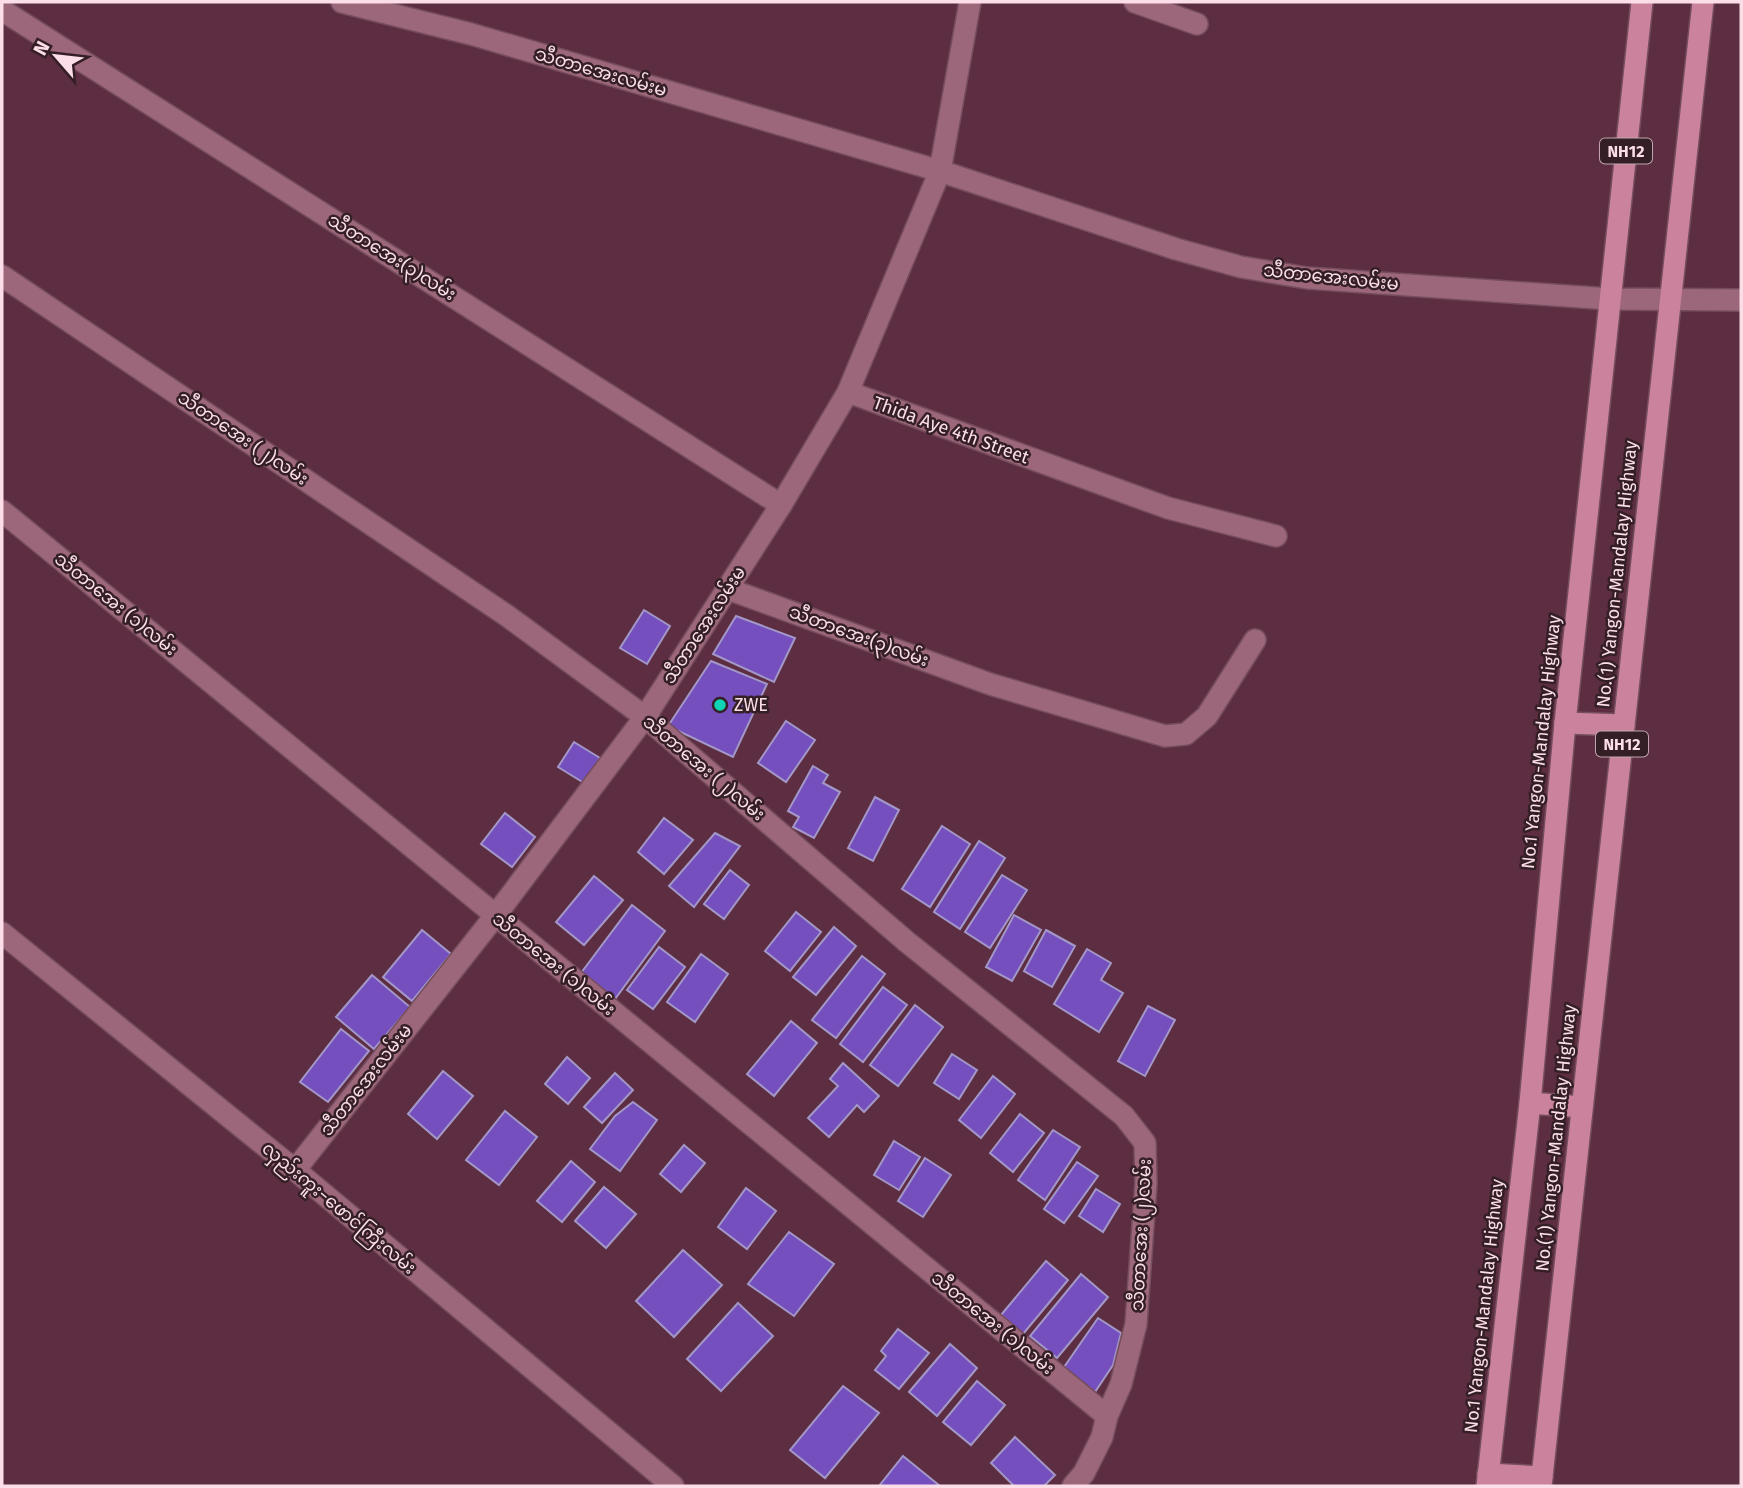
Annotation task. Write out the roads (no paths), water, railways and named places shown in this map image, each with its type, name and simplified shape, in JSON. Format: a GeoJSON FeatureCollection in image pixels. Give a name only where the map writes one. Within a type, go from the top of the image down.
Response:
{"type":"FeatureCollection","features":[{"type":"Feature","properties":{"kind":"highway","name":"No.1 Yangon-Mandalay Highway"},"geometry":{"type":"LineString","coordinates":[[1488,1480],[1530,1103],[1565,723],[1642,2]]}},
{"type":"Feature","properties":{"kind":"highway","name":"No.(1) Yangon-Mandalay Highway"},"geometry":{"type":"LineString","coordinates":[[1542,1482],[1703,2]]}},
{"type":"Feature","properties":{"kind":"highway"},"geometry":{"type":"LineString","coordinates":[[1565,723],[1624,725]]}},
{"type":"Feature","properties":{"kind":"highway"},"geometry":{"type":"LineString","coordinates":[[1530,1103],[1583,1107]]}},
{"type":"Feature","properties":{"kind":"highway"},"geometry":{"type":"LineString","coordinates":[[1488,1480],[1542,1482]]}},
{"type":"Feature","properties":{"kind":"street","name":"သီတာအေးလမ်းမ"},"geometry":{"type":"LineString","coordinates":[[342,2],[471,34],[940,171],[1241,267],[1307,278],[1610,299],[1741,300]]}},
{"type":"Feature","properties":{"kind":"street","name":"သီတာအေးလမ်းမ"},"geometry":{"type":"LineString","coordinates":[[295,1170],[495,916],[645,717],[781,505],[848,392],[940,171],[970,2]]}},
{"type":"Feature","properties":{"kind":"street"},"geometry":{"type":"LineString","coordinates":[[1135,2],[1197,24]]}},
{"type":"Feature","properties":{"kind":"street","name":"သီတာအေး(၃)လမ်း"},"geometry":{"type":"LineString","coordinates":[[2,10],[781,505]]}},
{"type":"Feature","properties":{"kind":"street","name":"သီတာအေး (၂)လမ်း"},"geometry":{"type":"LineString","coordinates":[[2,275],[506,615],[645,717],[907,942],[1125,1116],[1134,1126],[1145,1143],[1146,1183],[1136,1324],[1121,1384],[1096,1450],[1084,1473],[1073,1486]]}},
{"type":"Feature","properties":{"kind":"street","name":"Thida Aye 4th Street"},"geometry":{"type":"LineString","coordinates":[[848,392],[1168,508],[1276,536]]}},
{"type":"Feature","properties":{"kind":"street","name":"သီတာအေး (၁)လမ်း"},"geometry":{"type":"LineString","coordinates":[[2,511],[1107,1416]]}},
{"type":"Feature","properties":{"kind":"street","name":"သီတာအေး(၃)လမ်း"},"geometry":{"type":"LineString","coordinates":[[728,589],[990,684],[1166,736],[1186,734],[1207,716],[1255,640]]}},
{"type":"Feature","properties":{"kind":"street","name":"လှည်းကူး−ဖောင်ကြီးလမ်း"},"geometry":{"type":"LineString","coordinates":[[2,933],[295,1170],[673,1486]]}},
{"type":"Feature","properties":{"kind":"place","name":"ZWE"},"geometry":{"type":"Point","coordinates":[720,705]}}]}
